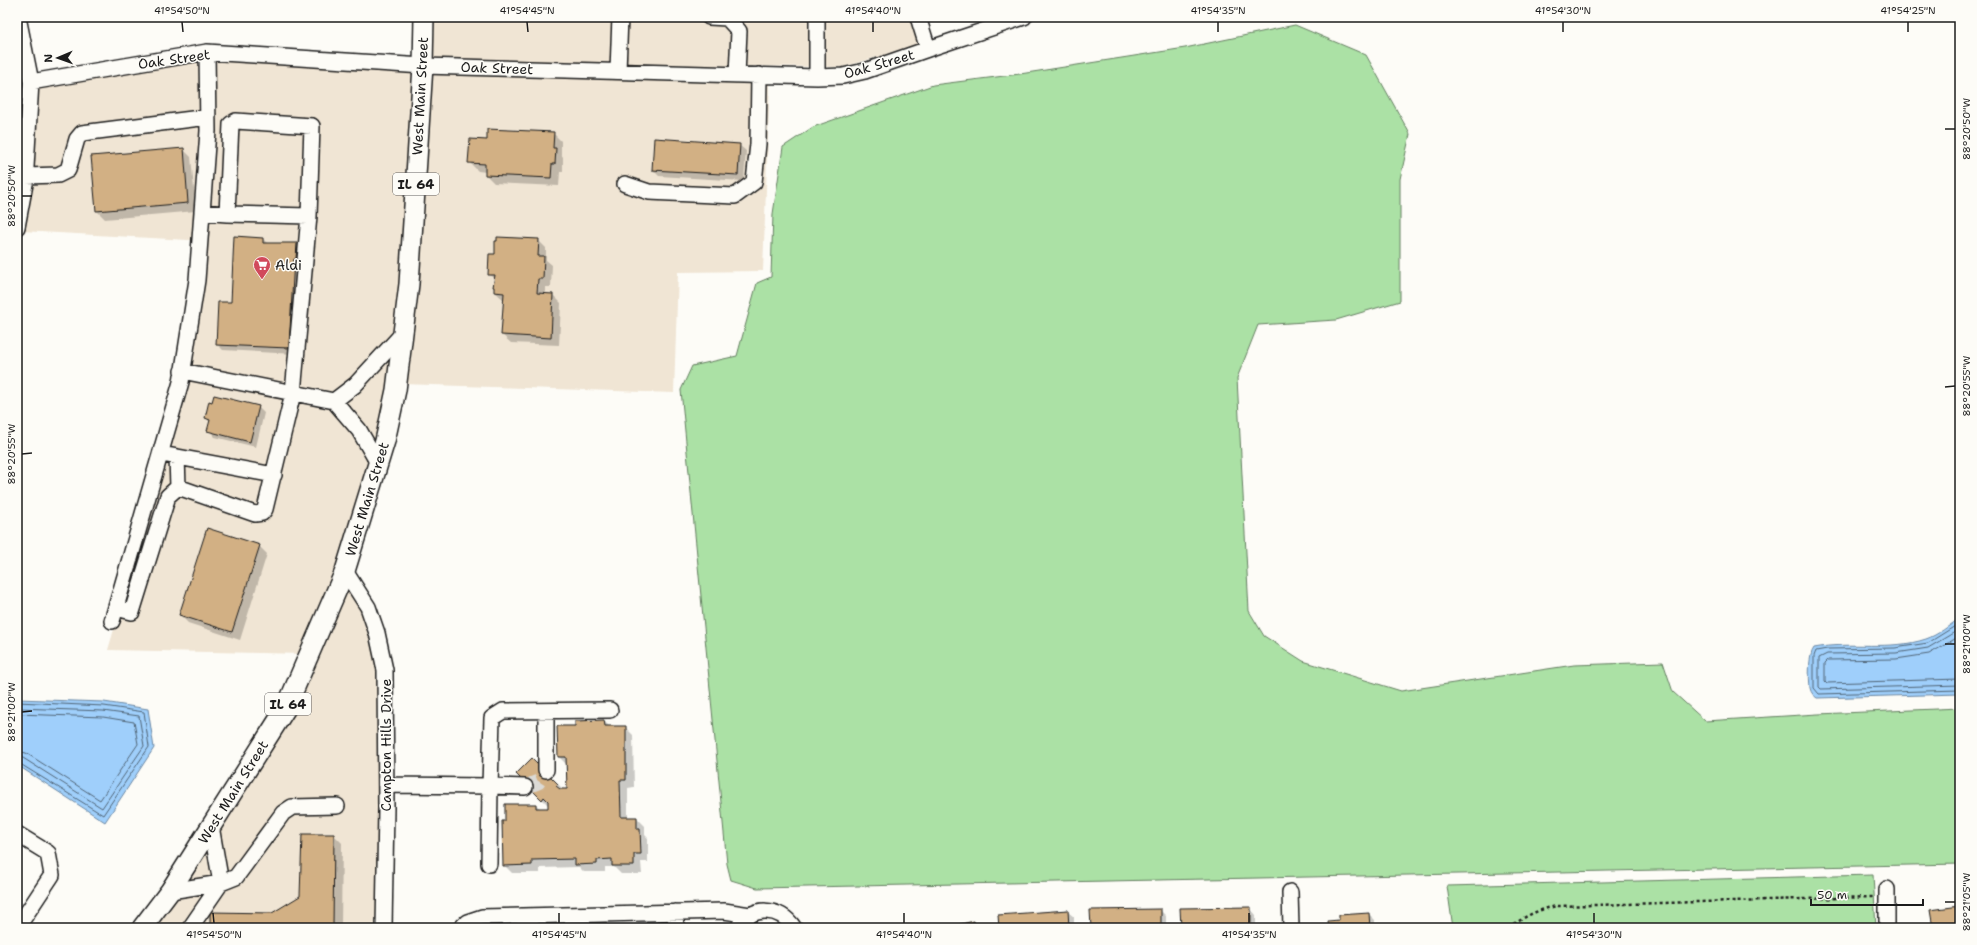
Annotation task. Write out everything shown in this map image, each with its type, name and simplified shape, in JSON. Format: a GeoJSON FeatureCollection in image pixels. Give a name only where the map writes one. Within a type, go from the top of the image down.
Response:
{"type":"FeatureCollection","features":[{"type":"Feature","properties":{"kind":"main road","name":"West Main Street"},"geometry":{"type":"LineString","coordinates":[[142,928],[170,891],[286,708],[345,571],[378,462],[396,390],[409,284],[423,66],[424,17]]}},
{"type":"Feature","properties":{"kind":"street"},"geometry":{"type":"LineString","coordinates":[[17,227],[26,176],[23,121],[30,82],[22,67],[18,17]]}},
{"type":"Feature","properties":{"kind":"street"},"geometry":{"type":"LineString","coordinates":[[618,71],[620,17]]}},
{"type":"Feature","properties":{"kind":"street"},"geometry":{"type":"LineString","coordinates":[[709,17],[727,18],[739,31],[737,75]]}},
{"type":"Feature","properties":{"kind":"street"},"geometry":{"type":"LineString","coordinates":[[817,17],[817,77]]}},
{"type":"Feature","properties":{"kind":"street","name":"Oak Street"},"geometry":{"type":"LineString","coordinates":[[30,82],[207,52],[423,66],[817,77],[843,76],[865,71],[928,49],[918,17]]}},
{"type":"Feature","properties":{"kind":"street"},"geometry":{"type":"LineString","coordinates":[[928,49],[1024,17]]}},
{"type":"Feature","properties":{"kind":"street"},"geometry":{"type":"LineString","coordinates":[[177,458],[178,487],[168,496],[132,612],[114,615],[182,371],[197,280],[208,117],[207,52]]}},
{"type":"Feature","properties":{"kind":"street"},"geometry":{"type":"LineString","coordinates":[[625,184],[649,192],[735,196],[754,182],[758,144],[759,75]]}},
{"type":"Feature","properties":{"kind":"street"},"geometry":{"type":"LineString","coordinates":[[26,176],[58,175],[68,170],[77,139],[82,133],[208,117]]}},
{"type":"Feature","properties":{"kind":"street"},"geometry":{"type":"LineString","coordinates":[[178,487],[255,514],[262,513],[265,509],[293,393],[309,216],[312,126],[236,122],[231,124],[227,214]]}},
{"type":"Feature","properties":{"kind":"street"},"geometry":{"type":"LineString","coordinates":[[202,212],[309,216]]}},
{"type":"Feature","properties":{"kind":"street"},"geometry":{"type":"LineString","coordinates":[[334,401],[355,385],[403,333]]}},
{"type":"Feature","properties":{"kind":"street"},"geometry":{"type":"LineString","coordinates":[[182,371],[334,401],[359,430],[378,462]]}},
{"type":"Feature","properties":{"kind":"street"},"geometry":{"type":"LineString","coordinates":[[160,453],[177,458],[274,475]]}},
{"type":"Feature","properties":{"kind":"street","name":"Campton Hills Drive"},"geometry":{"type":"LineString","coordinates":[[345,571],[368,607],[377,633],[385,670],[386,785],[384,928]]}},
{"type":"Feature","properties":{"kind":"street"},"geometry":{"type":"LineString","coordinates":[[490,864],[492,718],[502,711],[610,710]]}},
{"type":"Feature","properties":{"kind":"street"},"geometry":{"type":"LineString","coordinates":[[546,711],[546,770]]}},
{"type":"Feature","properties":{"kind":"street"},"geometry":{"type":"LineString","coordinates":[[386,785],[525,787]]}},
{"type":"Feature","properties":{"kind":"street"},"geometry":{"type":"LineString","coordinates":[[170,891],[221,882],[236,877],[283,813],[292,807],[337,806]]}},
{"type":"Feature","properties":{"kind":"street"},"geometry":{"type":"LineString","coordinates":[[190,928],[221,882],[211,826]]}},
{"type":"Feature","properties":{"kind":"street"},"geometry":{"type":"LineString","coordinates":[[17,834],[48,853],[52,875],[17,928]]}},
{"type":"Feature","properties":{"kind":"street"},"geometry":{"type":"LineString","coordinates":[[1290,892],[1291,928]]}},
{"type":"Feature","properties":{"kind":"street"},"geometry":{"type":"LineString","coordinates":[[1887,893],[1887,928]]}},
{"type":"Feature","properties":{"kind":"street"},"geometry":{"type":"LineString","coordinates":[[461,928],[467,922],[482,917],[520,922],[608,921],[675,912],[724,911],[750,915]]}},
{"type":"Feature","properties":{"kind":"street"},"geometry":{"type":"LineString","coordinates":[[738,928],[750,915],[760,911],[771,911],[781,914],[794,928]]}},
{"type":"Feature","properties":{"kind":"street"},"geometry":{"type":"LineString","coordinates":[[675,912],[676,928]]}},
{"type":"Feature","properties":{"kind":"path"},"geometry":{"type":"LineString","coordinates":[[1509,928],[1522,918],[1540,908],[1558,906],[1852,897],[1887,893]]}},
{"type":"Feature","properties":{"kind":"shaded area"},"geometry":{"type":"Polygon","coordinates":[[[432,17],[911,17],[919,45],[843,67],[729,66],[431,58],[432,17]]]}},
{"type":"Feature","properties":{"kind":"shaded area"},"geometry":{"type":"Polygon","coordinates":[[[214,59],[417,73],[403,298],[386,405],[344,555],[305,654],[108,650],[186,384],[207,241],[21,231],[36,84],[214,59]]]}},
{"type":"Feature","properties":{"kind":"shaded area"},"geometry":{"type":"Polygon","coordinates":[[[430,73],[770,81],[763,271],[678,272],[674,393],[402,384],[430,73]]]}},
{"type":"Feature","properties":{"kind":"shaded area"},"geometry":{"type":"Polygon","coordinates":[[[347,582],[366,618],[379,668],[381,732],[377,928],[145,928],[264,760],[347,582]]]}},
{"type":"Feature","properties":{"kind":"green space"},"geometry":{"type":"Polygon","coordinates":[[[1295,25],[1366,55],[1410,134],[1400,179],[1400,301],[1336,320],[1258,325],[1237,378],[1249,611],[1264,636],[1303,661],[1401,691],[1574,665],[1663,662],[1673,692],[1705,721],[1818,714],[1960,708],[1960,864],[757,888],[731,880],[727,864],[681,390],[692,366],[737,356],[757,283],[771,277],[773,214],[783,147],[813,127],[933,85],[1020,74],[1185,48],[1295,25]]]}},
{"type":"Feature","properties":{"kind":"green space"},"geometry":{"type":"Polygon","coordinates":[[[1873,875],[1876,928],[1453,928],[1447,886],[1873,875]]]}},
{"type":"Feature","properties":{"kind":"water"},"geometry":{"type":"Polygon","coordinates":[[[1960,618],[1960,694],[1817,698],[1811,691],[1809,667],[1814,648],[1842,645],[1885,645],[1913,643],[1935,635],[1960,618]]]}},
{"type":"Feature","properties":{"kind":"water"},"geometry":{"type":"Polygon","coordinates":[[[17,699],[104,702],[148,709],[154,748],[105,822],[17,765],[17,699]]]}},
{"type":"Feature","properties":{"kind":"building"},"geometry":{"type":"Polygon","coordinates":[[[487,129],[554,132],[553,148],[556,148],[555,164],[552,164],[551,178],[485,175],[485,164],[468,163],[470,139],[487,140],[487,129]]]}},
{"type":"Feature","properties":{"kind":"building"},"geometry":{"type":"Polygon","coordinates":[[[654,138],[740,144],[738,175],[652,170],[654,138]]]}},
{"type":"Feature","properties":{"kind":"building"},"geometry":{"type":"Polygon","coordinates":[[[184,148],[188,203],[96,211],[91,156],[184,148]]]}},
{"type":"Feature","properties":{"kind":"building","name":"Aldi"},"geometry":{"type":"Polygon","coordinates":[[[234,236],[263,238],[263,243],[297,243],[296,259],[294,259],[289,348],[216,345],[218,302],[231,302],[234,236]]]}},
{"type":"Feature","properties":{"kind":"building"},"geometry":{"type":"Polygon","coordinates":[[[497,237],[539,239],[538,256],[544,256],[543,279],[538,279],[537,293],[553,294],[551,338],[501,335],[504,293],[494,292],[493,287],[495,275],[488,275],[489,254],[495,254],[495,241],[497,241],[497,237]]]}},
{"type":"Feature","properties":{"kind":"building"},"geometry":{"type":"Polygon","coordinates":[[[214,395],[259,406],[250,442],[207,431],[210,420],[205,418],[209,401],[212,402],[214,395]]]}},
{"type":"Feature","properties":{"kind":"building"},"geometry":{"type":"Polygon","coordinates":[[[207,528],[260,545],[232,632],[179,615],[207,528]]]}},
{"type":"Feature","properties":{"kind":"building"},"geometry":{"type":"Polygon","coordinates":[[[604,720],[605,726],[626,726],[626,780],[620,780],[621,817],[637,817],[637,829],[640,829],[641,854],[634,854],[634,866],[612,866],[612,859],[597,860],[597,864],[575,865],[575,859],[532,860],[532,865],[503,866],[502,821],[505,821],[505,804],[536,804],[536,808],[548,808],[548,801],[544,797],[542,800],[516,774],[532,758],[558,784],[556,786],[560,789],[567,789],[566,757],[558,757],[557,726],[575,726],[575,721],[604,720]]]}},
{"type":"Feature","properties":{"kind":"building"},"geometry":{"type":"Polygon","coordinates":[[[302,834],[334,834],[333,928],[210,928],[210,912],[272,913],[300,896],[302,834]]]}},
{"type":"Feature","properties":{"kind":"building"},"geometry":{"type":"Polygon","coordinates":[[[1960,906],[1960,928],[1933,928],[1930,910],[1960,906]]]}},
{"type":"Feature","properties":{"kind":"building"},"geometry":{"type":"Polygon","coordinates":[[[1251,907],[1251,928],[1181,928],[1180,908],[1251,907]]]}},
{"type":"Feature","properties":{"kind":"building"},"geometry":{"type":"Polygon","coordinates":[[[1161,909],[1161,928],[1091,928],[1090,910],[1161,909]]]}},
{"type":"Feature","properties":{"kind":"building"},"geometry":{"type":"Polygon","coordinates":[[[1068,910],[1069,928],[999,928],[998,915],[1068,910]]]}},
{"type":"Feature","properties":{"kind":"building"},"geometry":{"type":"Polygon","coordinates":[[[1369,913],[1370,928],[1329,928],[1328,921],[1339,920],[1339,915],[1369,913]]]}},
{"type":"Feature","properties":{"kind":"building"},"geometry":{"type":"Polygon","coordinates":[[[974,921],[976,928],[944,928],[974,921]]]}},
{"type":"Feature","properties":{"kind":"building"},"geometry":{"type":"Polygon","coordinates":[[[547,926],[603,927],[603,928],[547,928],[547,926]]]}},
{"type":"Feature","properties":{"kind":"tunnel"},"geometry":{"type":"LineString","coordinates":[[525,787],[538,782],[546,770]]}},
{"type":"Feature","properties":{"kind":"place","name":"Aldi"},"geometry":{"type":"Point","coordinates":[262,280]}}]}
